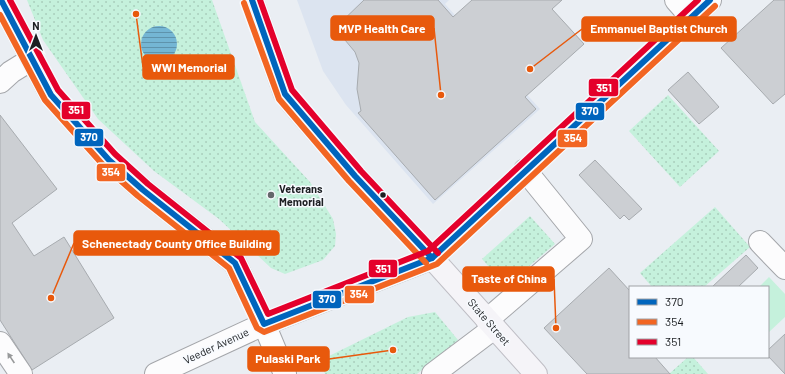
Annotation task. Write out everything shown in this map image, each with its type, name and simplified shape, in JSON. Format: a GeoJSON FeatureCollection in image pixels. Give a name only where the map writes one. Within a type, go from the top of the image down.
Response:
{"type":"FeatureCollection","features":[{"type":"Feature","properties":{"kind":"main road","name":"State Street"},"geometry":{"type":"LineString","coordinates":[[252,0],[286,94],[292,104],[355,176],[432,258],[536,374]]}},
{"type":"Feature","properties":{"kind":"street"},"geometry":{"type":"LineString","coordinates":[[1,0],[51,95],[108,160],[143,190],[235,263],[264,324],[285,374]]}},
{"type":"Feature","properties":{"kind":"street"},"geometry":{"type":"LineString","coordinates":[[676,0],[691,17]]}},
{"type":"Feature","properties":{"kind":"street"},"geometry":{"type":"LineString","coordinates":[[432,258],[525,170],[710,0]]}},
{"type":"Feature","properties":{"kind":"street"},"geometry":{"type":"LineString","coordinates":[[0,82],[11,72],[32,59]]}},
{"type":"Feature","properties":{"kind":"street"},"geometry":{"type":"LineString","coordinates":[[433,374],[490,324],[581,239],[525,170]]}},
{"type":"Feature","properties":{"kind":"street"},"geometry":{"type":"LineString","coordinates":[[760,242],[785,268]]}},
{"type":"Feature","properties":{"kind":"street","name":"Veeder Avenue"},"geometry":{"type":"LineString","coordinates":[[159,373],[264,324],[432,258]]}},
{"type":"Feature","properties":{"kind":"street"},"geometry":{"type":"LineString","coordinates":[[0,343],[21,374]]}},
{"type":"Feature","properties":{"kind":"shaded area"},"geometry":{"type":"Polygon","coordinates":[[[297,0],[449,0],[445,4],[540,109],[433,204],[346,105],[323,71],[297,0]]]}},
{"type":"Feature","properties":{"kind":"green space"},"geometry":{"type":"Polygon","coordinates":[[[27,0],[212,0],[255,122],[310,182],[333,219],[336,234],[335,246],[323,260],[285,274],[271,268],[219,219],[154,171],[98,119],[43,40],[27,0]]]}},
{"type":"Feature","properties":{"kind":"green space"},"geometry":{"type":"Polygon","coordinates":[[[668,95],[719,151],[680,187],[629,131],[668,95]]]}},
{"type":"Feature","properties":{"kind":"green space"},"geometry":{"type":"Polygon","coordinates":[[[715,207],[750,247],[705,286],[651,286],[640,273],[715,207]]]}},
{"type":"Feature","properties":{"kind":"green space"},"geometry":{"type":"Polygon","coordinates":[[[530,216],[555,244],[506,286],[482,259],[530,216]]]}},
{"type":"Feature","properties":{"kind":"green space"},"geometry":{"type":"Polygon","coordinates":[[[769,277],[785,294],[785,317],[769,332],[769,286],[760,286],[769,277]]]}},
{"type":"Feature","properties":{"kind":"green space"},"geometry":{"type":"Polygon","coordinates":[[[435,312],[458,340],[417,374],[325,374],[321,360],[408,317],[435,312]]]}},
{"type":"Feature","properties":{"kind":"green space"},"geometry":{"type":"Polygon","coordinates":[[[687,358],[694,358],[708,374],[669,374],[687,358]]]}},
{"type":"Feature","properties":{"kind":"water"},"geometry":{"type":"Polygon","coordinates":[[[163,26],[172,31],[176,37],[176,51],[172,57],[163,62],[155,62],[146,57],[142,51],[141,40],[146,31],[152,27],[163,26]]]}},
{"type":"Feature","properties":{"kind":"building"},"geometry":{"type":"Polygon","coordinates":[[[364,0],[438,0],[453,17],[472,0],[562,0],[552,9],[584,44],[525,97],[536,109],[435,200],[358,113],[361,111],[357,89],[359,63],[355,52],[335,28],[364,0]]]}},
{"type":"Feature","properties":{"kind":"building"},"geometry":{"type":"Polygon","coordinates":[[[774,0],[785,0],[785,94],[773,104],[721,48],[774,0]]]}},
{"type":"Feature","properties":{"kind":"building"},"geometry":{"type":"Polygon","coordinates":[[[688,72],[719,107],[699,124],[668,90],[688,72]]]}},
{"type":"Feature","properties":{"kind":"building"},"geometry":{"type":"Polygon","coordinates":[[[0,115],[57,189],[12,223],[34,256],[64,237],[114,318],[32,370],[0,320],[0,115]]]}},
{"type":"Feature","properties":{"kind":"building"},"geometry":{"type":"Polygon","coordinates":[[[595,160],[642,209],[629,220],[624,215],[620,219],[579,175],[595,160]]]}},
{"type":"Feature","properties":{"kind":"building"},"geometry":{"type":"Polygon","coordinates":[[[746,255],[758,268],[739,286],[713,286],[746,255]]]}},
{"type":"Feature","properties":{"kind":"building"},"geometry":{"type":"Polygon","coordinates":[[[609,268],[629,290],[629,358],[656,358],[670,374],[587,374],[544,328],[609,268]]]}},
{"type":"Feature","properties":{"kind":"building"},"geometry":{"type":"Polygon","coordinates":[[[785,334],[785,374],[769,357],[769,349],[785,334]]]}},
{"type":"Feature","properties":{"kind":"transit line","name":"370"},"geometry":{"type":"LineString","coordinates":[[1,0],[51,95],[109,160],[143,190],[235,263],[264,324],[432,258],[710,0]]}},
{"type":"Feature","properties":{"kind":"transit line","name":"351"},"geometry":{"type":"LineString","coordinates":[[10,0],[58,90],[115,154],[148,184],[241,258],[268,314],[428,251],[698,0]]}},
{"type":"Feature","properties":{"kind":"transit line","name":"370"},"geometry":{"type":"LineString","coordinates":[[252,0],[285,94],[355,176],[432,258]]}},
{"type":"Feature","properties":{"kind":"transit line","name":"351"},"geometry":{"type":"LineString","coordinates":[[260,0],[292,90],[361,171],[438,253]]}},
{"type":"Feature","properties":{"kind":"transit line","name":"354"},"geometry":{"type":"LineString","coordinates":[[244,3],[279,99],[349,181],[426,263]]}},
{"type":"Feature","properties":{"kind":"transit line","name":"354"},"geometry":{"type":"LineString","coordinates":[[0,15],[45,100],[104,166],[138,196],[229,268],[257,328],[264,332],[437,264],[715,6]]}},
{"type":"Feature","properties":{"kind":"place","name":"WWI Memorial"},"geometry":{"type":"Point","coordinates":[136,14]}},
{"type":"Feature","properties":{"kind":"place","name":"Emmanuel Baptist Church"},"geometry":{"type":"Point","coordinates":[530,69]}},
{"type":"Feature","properties":{"kind":"place","name":"MVP Health Care"},"geometry":{"type":"Point","coordinates":[441,95]}},
{"type":"Feature","properties":{"kind":"place","name":"Veterans Memorial"},"geometry":{"type":"Point","coordinates":[271,195]}},
{"type":"Feature","properties":{"kind":"place","name":"Schenectady County Office Building"},"geometry":{"type":"Point","coordinates":[51,298]}},
{"type":"Feature","properties":{"kind":"place","name":"Taste of China"},"geometry":{"type":"Point","coordinates":[556,328]}},
{"type":"Feature","properties":{"kind":"place","name":"Pulaski Park"},"geometry":{"type":"Point","coordinates":[393,350]}}]}
